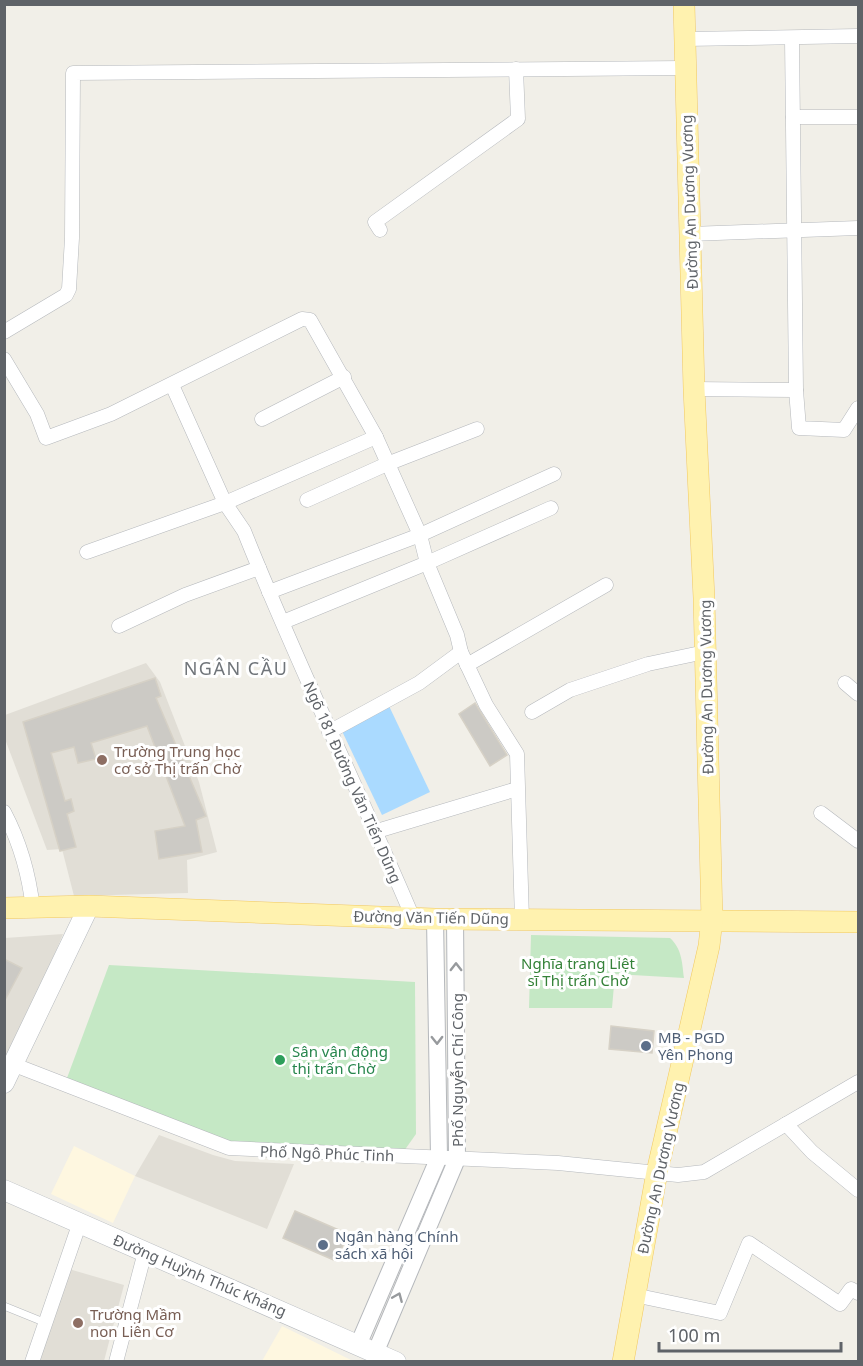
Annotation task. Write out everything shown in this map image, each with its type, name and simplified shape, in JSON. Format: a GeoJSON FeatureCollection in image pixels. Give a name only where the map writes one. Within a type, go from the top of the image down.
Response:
{"type":"FeatureCollection","features":[{"type":"Feature","properties":{"kind":"main road","name":"Đường An Dương Vương"},"geometry":{"type":"LineString","coordinates":[[623,1362],[657,1172],[710,946],[712,919],[684,68],[684,4]]}},
{"type":"Feature","properties":{"kind":"main road","name":"Đường Văn Tiến Dũng"},"geometry":{"type":"LineString","coordinates":[[4,908],[89,906],[522,920],[857,918]]}},
{"type":"Feature","properties":{"kind":"main road"},"geometry":{"type":"LineString","coordinates":[[4,1083],[89,906]]}},
{"type":"Feature","properties":{"kind":"main road","name":"Đường Huỳnh Thúc Kháng"},"geometry":{"type":"LineString","coordinates":[[4,1190],[368,1347],[396,1362]]}},
{"type":"Feature","properties":{"kind":"street"},"geometry":{"type":"LineString","coordinates":[[684,39],[792,39],[858,36]]}},
{"type":"Feature","properties":{"kind":"street"},"geometry":{"type":"LineString","coordinates":[[792,39],[796,390],[799,428],[844,430],[858,408]]}},
{"type":"Feature","properties":{"kind":"street"},"geometry":{"type":"LineString","coordinates":[[4,332],[66,295],[69,289],[72,238],[73,73],[684,68]]}},
{"type":"Feature","properties":{"kind":"street"},"geometry":{"type":"LineString","coordinates":[[380,230],[375,222],[518,118],[516,69]]}},
{"type":"Feature","properties":{"kind":"street"},"geometry":{"type":"LineString","coordinates":[[793,117],[858,117]]}},
{"type":"Feature","properties":{"kind":"street"},"geometry":{"type":"LineString","coordinates":[[690,234],[858,228]]}},
{"type":"Feature","properties":{"kind":"street"},"geometry":{"type":"LineString","coordinates":[[4,359],[37,414],[46,438],[111,414],[302,319],[310,320],[344,376],[376,436],[420,535],[427,564],[457,635],[464,659],[486,705],[517,754],[516,789],[522,920]]}},
{"type":"Feature","properties":{"kind":"street"},"geometry":{"type":"LineString","coordinates":[[262,419],[344,376]]}},
{"type":"Feature","properties":{"kind":"street","name":"Ngõ 181 Đường Văn Tiến Dũng"},"geometry":{"type":"LineString","coordinates":[[172,385],[225,504],[244,531],[329,732],[376,831],[413,918]]}},
{"type":"Feature","properties":{"kind":"street"},"geometry":{"type":"LineString","coordinates":[[694,389],[796,390]]}},
{"type":"Feature","properties":{"kind":"street"},"geometry":{"type":"LineString","coordinates":[[307,500],[387,464],[477,429]]}},
{"type":"Feature","properties":{"kind":"street"},"geometry":{"type":"LineString","coordinates":[[87,552],[225,504],[376,436]]}},
{"type":"Feature","properties":{"kind":"street"},"geometry":{"type":"LineString","coordinates":[[269,592],[420,535],[554,474]]}},
{"type":"Feature","properties":{"kind":"street"},"geometry":{"type":"LineString","coordinates":[[283,622],[427,564],[550,508]]}},
{"type":"Feature","properties":{"kind":"street"},"geometry":{"type":"LineString","coordinates":[[119,626],[185,595],[259,568]]}},
{"type":"Feature","properties":{"kind":"street"},"geometry":{"type":"LineString","coordinates":[[329,732],[606,585]]}},
{"type":"Feature","properties":{"kind":"street"},"geometry":{"type":"LineString","coordinates":[[532,712],[570,690],[648,664],[705,652]]}},
{"type":"Feature","properties":{"kind":"street"},"geometry":{"type":"LineString","coordinates":[[844,683],[858,694]]}},
{"type":"Feature","properties":{"kind":"street"},"geometry":{"type":"LineString","coordinates":[[376,831],[516,789]]}},
{"type":"Feature","properties":{"kind":"street"},"geometry":{"type":"LineString","coordinates":[[4,812],[20,844],[30,879],[33,909]]}},
{"type":"Feature","properties":{"kind":"street"},"geometry":{"type":"LineString","coordinates":[[820,813],[858,841]]}},
{"type":"Feature","properties":{"kind":"street","name":"Phố Nguyễn Chí Công"},"geometry":{"type":"LineString","coordinates":[[368,1347],[438,1157],[445,918]]}},
{"type":"Feature","properties":{"kind":"street","name":"Phố Nguyễn Chí Công"},"geometry":{"type":"LineString","coordinates":[[368,1347],[457,1158],[445,918]]}},
{"type":"Feature","properties":{"kind":"street","name":"Phố Ngô Phúc Tinh"},"geometry":{"type":"LineString","coordinates":[[12,1064],[229,1148],[457,1158],[678,1175],[705,1172],[858,1082]]}},
{"type":"Feature","properties":{"kind":"street"},"geometry":{"type":"LineString","coordinates":[[786,1124],[812,1152],[858,1190]]}},
{"type":"Feature","properties":{"kind":"street"},"geometry":{"type":"LineString","coordinates":[[32,1362],[80,1222]]}},
{"type":"Feature","properties":{"kind":"street"},"geometry":{"type":"LineString","coordinates":[[634,1295],[720,1313],[749,1243],[840,1304],[851,1289],[858,1293]]}},
{"type":"Feature","properties":{"kind":"street"},"geometry":{"type":"LineString","coordinates":[[116,1362],[145,1252]]}},
{"type":"Feature","properties":{"kind":"lane"},"geometry":{"type":"LineString","coordinates":[[4,1306],[46,1323]]}},
{"type":"Feature","properties":{"kind":"shaded area","name":"Trường Trung học cơ sở Thị trấn Chờ"},"geometry":{"type":"Polygon","coordinates":[[[146,663],[160,682],[199,782],[217,852],[187,860],[188,893],[74,896],[62,849],[47,850],[5,739],[5,715],[146,663]]]}},
{"type":"Feature","properties":{"kind":"shaded area"},"geometry":{"type":"Polygon","coordinates":[[[63,934],[5,1072],[5,938],[63,934]]]}},
{"type":"Feature","properties":{"kind":"shaded area"},"geometry":{"type":"Polygon","coordinates":[[[159,1135],[235,1161],[294,1164],[267,1229],[135,1176],[159,1135]]]}},
{"type":"Feature","properties":{"kind":"shaded area"},"geometry":{"type":"Polygon","coordinates":[[[74,1146],[135,1176],[113,1223],[51,1194],[74,1146]]]}},
{"type":"Feature","properties":{"kind":"shaded area","name":"Trường Mầm non Liên Cơ"},"geometry":{"type":"Polygon","coordinates":[[[62,1267],[124,1285],[104,1361],[28,1362],[62,1267]]]}},
{"type":"Feature","properties":{"kind":"shaded area"},"geometry":{"type":"Polygon","coordinates":[[[282,1326],[353,1361],[262,1361],[282,1326]]]}},
{"type":"Feature","properties":{"kind":"green space","name":"Nghĩa trang Liệt sĩ Thị trấn Chờ"},"geometry":{"type":"Polygon","coordinates":[[[531,935],[670,938],[679,951],[684,978],[615,974],[612,1008],[529,1008],[531,935]]]}},
{"type":"Feature","properties":{"kind":"green space"},"geometry":{"type":"Polygon","coordinates":[[[109,965],[415,982],[416,1134],[404,1151],[228,1143],[67,1078],[109,965]]]}},
{"type":"Feature","properties":{"kind":"water"},"geometry":{"type":"Polygon","coordinates":[[[389,706],[430,792],[382,815],[341,729],[389,706]]]}},
{"type":"Feature","properties":{"kind":"building"},"geometry":{"type":"Polygon","coordinates":[[[155,678],[161,696],[156,698],[206,816],[196,820],[202,852],[159,859],[155,831],[185,826],[147,726],[91,743],[96,759],[78,763],[74,747],[51,753],[65,801],[71,799],[74,811],[67,814],[76,847],[60,851],[23,722],[155,678]]]}},
{"type":"Feature","properties":{"kind":"building"},"geometry":{"type":"Polygon","coordinates":[[[475,703],[507,755],[490,766],[459,714],[475,703]]]}},
{"type":"Feature","properties":{"kind":"building"},"geometry":{"type":"Polygon","coordinates":[[[4,959],[22,968],[4,1002],[4,959]]]}},
{"type":"Feature","properties":{"kind":"building"},"geometry":{"type":"Polygon","coordinates":[[[611,1026],[654,1031],[652,1053],[609,1049],[611,1026]]]}},
{"type":"Feature","properties":{"kind":"building"},"geometry":{"type":"Polygon","coordinates":[[[295,1211],[348,1234],[336,1261],[283,1238],[295,1211]]]}},
{"type":"Feature","properties":{"kind":"place","name":"Trường Trung học cơ sở Thị trấn Chờ"},"geometry":{"type":"Point","coordinates":[102,760]}},
{"type":"Feature","properties":{"kind":"place","name":"MB - PGD Yên Phong"},"geometry":{"type":"Point","coordinates":[646,1046]}},
{"type":"Feature","properties":{"kind":"place","name":"Sân vận động thị trấn Chờ"},"geometry":{"type":"Point","coordinates":[280,1060]}},
{"type":"Feature","properties":{"kind":"place","name":"Ngân hàng Chính sách xã hội"},"geometry":{"type":"Point","coordinates":[323,1245]}},
{"type":"Feature","properties":{"kind":"place","name":"Trường Mầm non Liên Cơ"},"geometry":{"type":"Point","coordinates":[78,1323]}},
{"type":"Feature","properties":{"kind":"district","name":"NGÂN CẦU"},"geometry":{"type":"Point","coordinates":[236,668]}}]}
